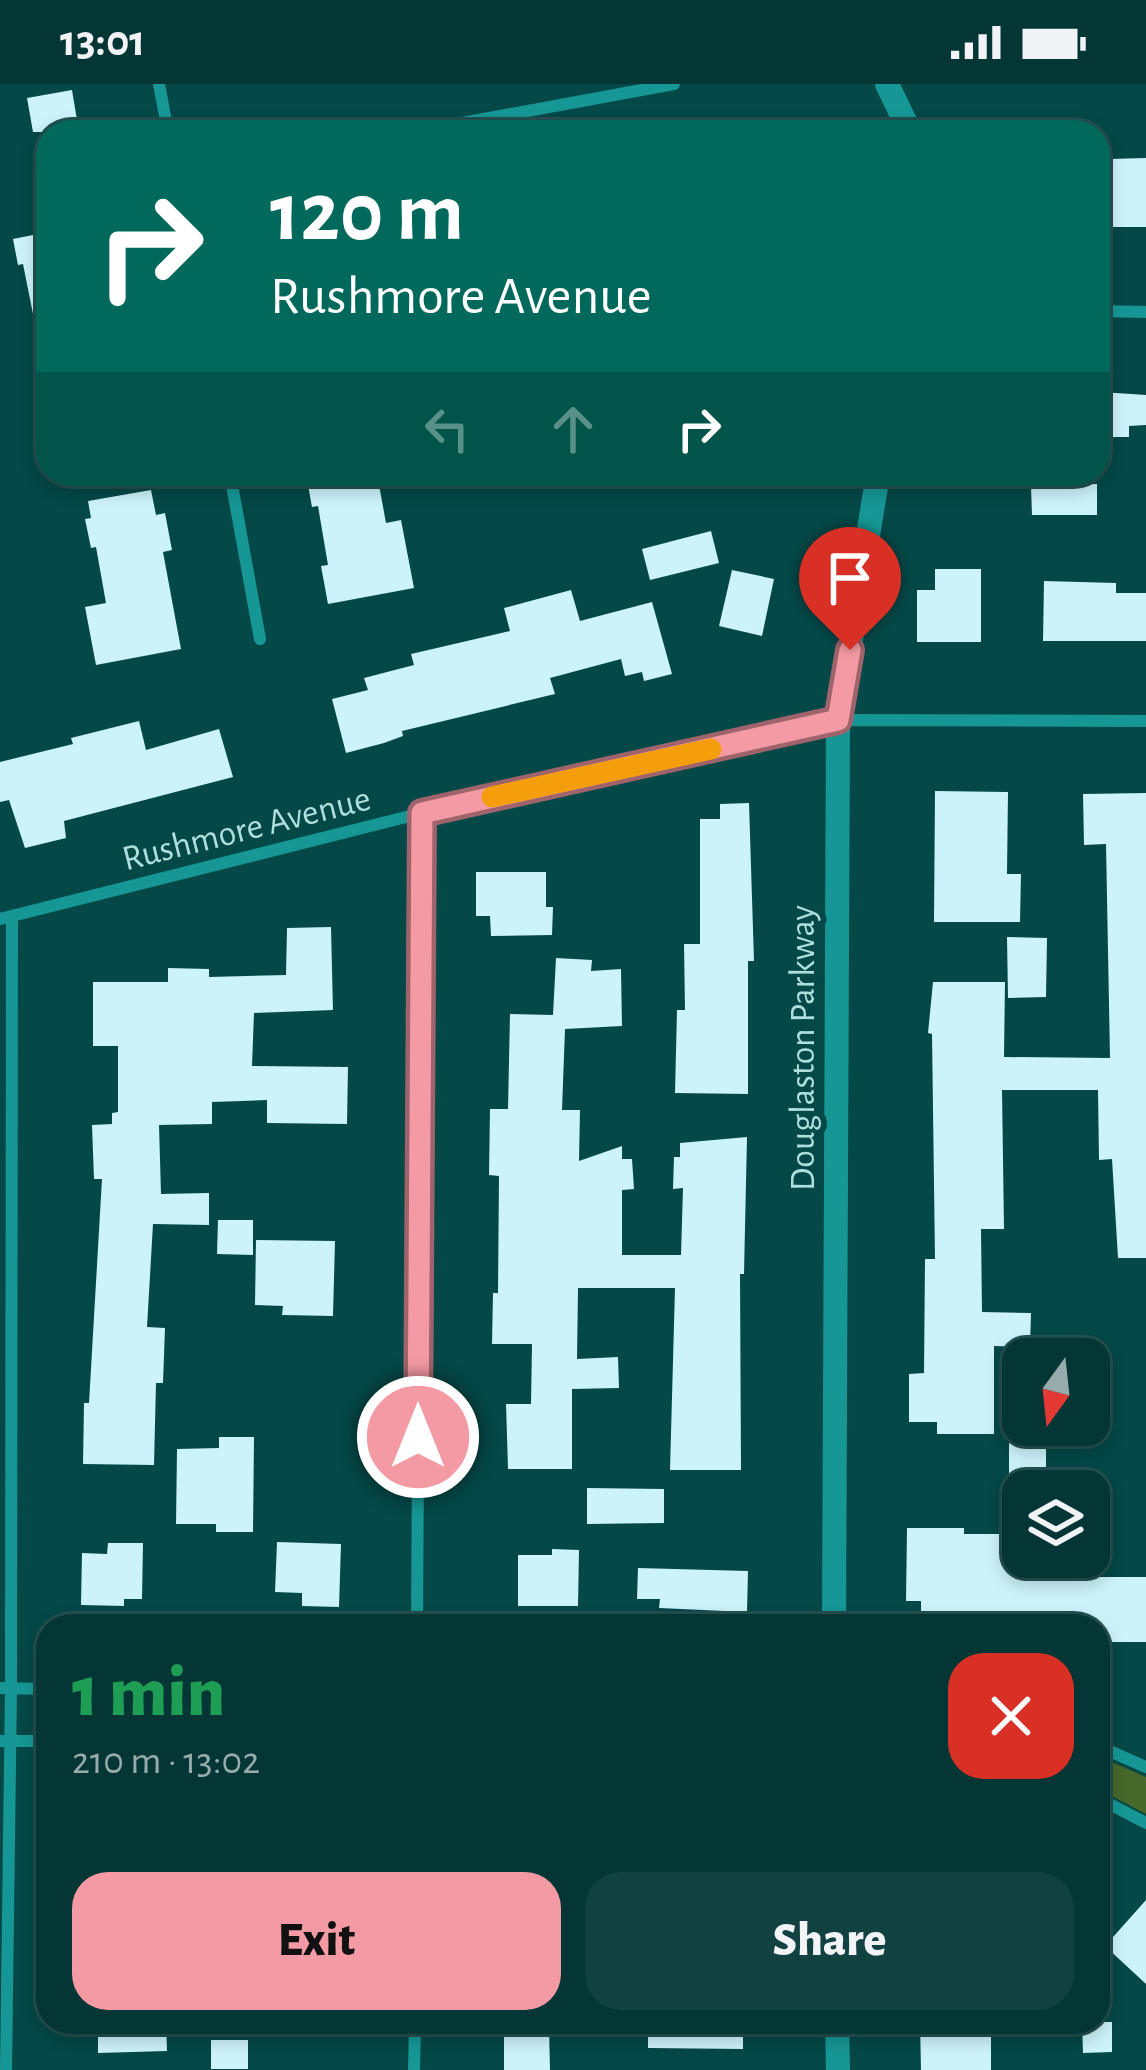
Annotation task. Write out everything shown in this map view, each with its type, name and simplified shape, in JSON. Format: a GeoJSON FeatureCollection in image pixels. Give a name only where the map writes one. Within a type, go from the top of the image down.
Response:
{"type":"FeatureCollection","features":[{"type":"Feature","properties":{"kind":"main road"},"geometry":{"type":"LineString","coordinates":[[887,84],[904,120]]}},
{"type":"Feature","properties":{"kind":"main road","name":"Douglaston Parkway"},"geometry":{"type":"LineString","coordinates":[[834,1614],[838,720],[876,486]]}},
{"type":"Feature","properties":{"kind":"main road"},"geometry":{"type":"LineString","coordinates":[[837,2034],[838,2070]]}},
{"type":"Feature","properties":{"kind":"street"},"geometry":{"type":"LineString","coordinates":[[159,84],[166,120]]}},
{"type":"Feature","properties":{"kind":"street"},"geometry":{"type":"LineString","coordinates":[[478,120],[674,84]]}},
{"type":"Feature","properties":{"kind":"street"},"geometry":{"type":"LineString","coordinates":[[1110,311],[1146,312]]}},
{"type":"Feature","properties":{"kind":"street"},"geometry":{"type":"LineString","coordinates":[[232,486],[260,639]]}},
{"type":"Feature","properties":{"kind":"street","name":"Rushmore Avenue"},"geometry":{"type":"LineString","coordinates":[[6,918],[422,813],[838,720],[1146,721]]}},
{"type":"Feature","properties":{"kind":"street"},"geometry":{"type":"LineString","coordinates":[[417,1614],[422,813]]}},
{"type":"Feature","properties":{"kind":"street"},"geometry":{"type":"LineString","coordinates":[[6,918],[6,2070]]}},
{"type":"Feature","properties":{"kind":"street"},"geometry":{"type":"LineString","coordinates":[[5,1688],[36,1689]]}},
{"type":"Feature","properties":{"kind":"street"},"geometry":{"type":"LineString","coordinates":[[5,1741],[36,1741]]}},
{"type":"Feature","properties":{"kind":"street"},"geometry":{"type":"LineString","coordinates":[[1110,1752],[1146,1768]]}},
{"type":"Feature","properties":{"kind":"street"},"geometry":{"type":"LineString","coordinates":[[1110,1804],[1146,1823]]}},
{"type":"Feature","properties":{"kind":"street"},"geometry":{"type":"LineString","coordinates":[[414,2070],[415,2034]]}},
{"type":"Feature","properties":{"kind":"green space"},"geometry":{"type":"Polygon","coordinates":[[[1110,1761],[1146,1777],[1146,1814],[1110,1795],[1110,1761]]]}},
{"type":"Feature","properties":{"kind":"building"},"geometry":{"type":"Polygon","coordinates":[[[72,90],[77,120],[36,120],[33,132],[27,98],[72,90]]]}},
{"type":"Feature","properties":{"kind":"building"},"geometry":{"type":"Polygon","coordinates":[[[1146,158],[1146,227],[1110,227],[1110,159],[1146,158]]]}},
{"type":"Feature","properties":{"kind":"building"},"geometry":{"type":"Polygon","coordinates":[[[36,234],[36,319],[23,264],[18,265],[13,239],[36,234]]]}},
{"type":"Feature","properties":{"kind":"building"},"geometry":{"type":"Polygon","coordinates":[[[1110,393],[1146,395],[1146,425],[1129,426],[1129,437],[1110,437],[1110,393]]]}},
{"type":"Feature","properties":{"kind":"building"},"geometry":{"type":"Polygon","coordinates":[[[308,486],[379,486],[386,523],[401,520],[414,588],[328,604],[321,566],[328,565],[318,506],[312,507],[308,486]]]}},
{"type":"Feature","properties":{"kind":"building"},"geometry":{"type":"Polygon","coordinates":[[[1031,486],[1097,486],[1097,515],[1032,515],[1031,486]]]}},
{"type":"Feature","properties":{"kind":"building"},"geometry":{"type":"Polygon","coordinates":[[[151,490],[156,515],[165,513],[172,550],[163,552],[181,649],[96,665],[85,607],[106,603],[96,547],[91,548],[85,519],[91,518],[88,501],[151,490]]]}},
{"type":"Feature","properties":{"kind":"building"},"geometry":{"type":"Polygon","coordinates":[[[711,531],[719,563],[650,580],[642,549],[711,531]]]}},
{"type":"Feature","properties":{"kind":"building"},"geometry":{"type":"Polygon","coordinates":[[[935,569],[981,569],[981,642],[917,642],[917,590],[935,590],[935,569]]]}},
{"type":"Feature","properties":{"kind":"building"},"geometry":{"type":"Polygon","coordinates":[[[732,570],[774,579],[762,636],[719,626],[732,570]]]}},
{"type":"Feature","properties":{"kind":"building"},"geometry":{"type":"Polygon","coordinates":[[[1044,581],[1116,583],[1116,593],[1146,593],[1146,641],[1043,641],[1044,581]]]}},
{"type":"Feature","properties":{"kind":"building"},"geometry":{"type":"Polygon","coordinates":[[[571,590],[580,621],[652,602],[672,674],[644,681],[642,672],[625,676],[621,659],[550,678],[555,694],[402,731],[403,736],[346,753],[332,699],[368,690],[364,678],[414,665],[411,654],[510,631],[504,608],[571,590]]]}},
{"type":"Feature","properties":{"kind":"building"},"geometry":{"type":"Polygon","coordinates":[[[139,721],[146,750],[219,729],[233,777],[64,821],[66,838],[25,848],[9,800],[0,802],[0,762],[139,721]]]}},
{"type":"Feature","properties":{"kind":"building"},"geometry":{"type":"Polygon","coordinates":[[[935,791],[1008,792],[1007,874],[1021,874],[1020,922],[934,922],[935,791]]]}},
{"type":"Feature","properties":{"kind":"building"},"geometry":{"type":"Polygon","coordinates":[[[1146,793],[1146,1258],[1118,1258],[1112,1159],[1099,1160],[1098,1090],[1002,1090],[1004,1229],[981,1229],[982,1312],[1031,1313],[1030,1338],[1002,1338],[1002,1346],[994,1346],[994,1434],[937,1434],[937,1422],[909,1422],[909,1374],[924,1373],[925,1259],[935,1259],[932,1034],[928,1033],[933,982],[1005,982],[1004,1057],[1110,1058],[1106,844],[1084,845],[1083,794],[1146,793]]]}},
{"type":"Feature","properties":{"kind":"building"},"geometry":{"type":"Polygon","coordinates":[[[749,803],[754,961],[748,961],[748,1094],[675,1093],[677,1010],[685,1010],[684,944],[700,944],[700,819],[720,819],[720,804],[749,803]]]}},
{"type":"Feature","properties":{"kind":"building"},"geometry":{"type":"Polygon","coordinates":[[[476,872],[546,872],[546,907],[553,907],[552,935],[491,936],[490,916],[476,916],[476,872]]]}},
{"type":"Feature","properties":{"kind":"building"},"geometry":{"type":"Polygon","coordinates":[[[331,927],[333,1010],[254,1013],[252,1066],[348,1067],[347,1124],[267,1123],[267,1100],[212,1102],[212,1124],[159,1125],[161,1194],[209,1193],[209,1225],[153,1224],[147,1327],[165,1328],[163,1383],[156,1383],[154,1465],[83,1464],[102,1179],[94,1179],[92,1125],[112,1124],[112,1113],[118,1112],[118,1046],[93,1046],[93,982],[168,982],[168,968],[209,969],[209,977],[286,975],[287,928],[331,927]]]}},
{"type":"Feature","properties":{"kind":"building"},"geometry":{"type":"Polygon","coordinates":[[[1007,937],[1047,938],[1046,997],[1008,998],[1007,937]]]}},
{"type":"Feature","properties":{"kind":"building"},"geometry":{"type":"Polygon","coordinates":[[[556,958],[592,960],[591,971],[621,969],[622,1026],[565,1029],[562,1110],[580,1110],[579,1161],[622,1146],[622,1159],[632,1159],[634,1189],[622,1190],[622,1255],[681,1255],[683,1188],[673,1189],[674,1157],[680,1157],[680,1143],[747,1137],[744,1274],[740,1274],[741,1470],[670,1470],[675,1288],[578,1288],[577,1359],[618,1357],[619,1388],[572,1389],[572,1469],[508,1469],[506,1404],[531,1404],[532,1344],[492,1344],[493,1293],[498,1293],[499,1176],[489,1175],[490,1109],[508,1109],[510,1014],[553,1015],[556,958]]]}},
{"type":"Feature","properties":{"kind":"building"},"geometry":{"type":"Polygon","coordinates":[[[218,1220],[253,1220],[253,1255],[217,1254],[218,1220]]]}},
{"type":"Feature","properties":{"kind":"building"},"geometry":{"type":"Polygon","coordinates":[[[256,1240],[335,1241],[333,1316],[282,1315],[283,1306],[255,1305],[256,1240]]]}},
{"type":"Feature","properties":{"kind":"building"},"geometry":{"type":"Polygon","coordinates":[[[219,1437],[254,1437],[253,1532],[216,1532],[216,1524],[176,1524],[177,1449],[219,1448],[219,1437]]]}},
{"type":"Feature","properties":{"kind":"building"},"geometry":{"type":"Polygon","coordinates":[[[1009,1446],[1046,1446],[1046,1470],[1009,1470],[1009,1446]]]}},
{"type":"Feature","properties":{"kind":"building"},"geometry":{"type":"Polygon","coordinates":[[[587,1488],[664,1489],[664,1523],[587,1524],[587,1488]]]}},
{"type":"Feature","properties":{"kind":"building"},"geometry":{"type":"Polygon","coordinates":[[[907,1528],[1002,1534],[1002,1578],[1146,1577],[1146,1642],[1110,1642],[1110,1614],[921,1614],[921,1601],[906,1601],[907,1528]]]}},
{"type":"Feature","properties":{"kind":"building"},"geometry":{"type":"Polygon","coordinates":[[[277,1542],[341,1544],[339,1607],[302,1606],[302,1593],[275,1592],[277,1542]]]}},
{"type":"Feature","properties":{"kind":"building"},"geometry":{"type":"Polygon","coordinates":[[[108,1543],[143,1543],[142,1599],[124,1599],[124,1606],[81,1605],[82,1553],[107,1554],[108,1543]]]}},
{"type":"Feature","properties":{"kind":"building"},"geometry":{"type":"Polygon","coordinates":[[[552,1549],[579,1550],[578,1606],[518,1606],[518,1555],[552,1555],[552,1549]]]}},
{"type":"Feature","properties":{"kind":"building"},"geometry":{"type":"Polygon","coordinates":[[[638,1568],[748,1571],[747,1612],[659,1608],[660,1599],[637,1599],[638,1568]]]}},
{"type":"Feature","properties":{"kind":"building"},"geometry":{"type":"Polygon","coordinates":[[[1146,1900],[1146,1984],[1110,1951],[1110,1940],[1146,1900]]]}},
{"type":"Feature","properties":{"kind":"building"},"geometry":{"type":"Polygon","coordinates":[[[1112,2022],[1112,2052],[1083,2053],[1082,2034],[1110,2034],[1112,2022]]]}},
{"type":"Feature","properties":{"kind":"building"},"geometry":{"type":"Polygon","coordinates":[[[98,2034],[166,2034],[167,2051],[98,2053],[98,2034]]]}},
{"type":"Feature","properties":{"kind":"building"},"geometry":{"type":"Polygon","coordinates":[[[504,2034],[549,2034],[550,2070],[504,2070],[504,2034]]]}},
{"type":"Feature","properties":{"kind":"building"},"geometry":{"type":"Polygon","coordinates":[[[648,2034],[743,2034],[743,2049],[648,2048],[648,2034]]]}},
{"type":"Feature","properties":{"kind":"building"},"geometry":{"type":"Polygon","coordinates":[[[920,2034],[991,2034],[991,2070],[921,2070],[920,2034]]]}},
{"type":"Feature","properties":{"kind":"building"},"geometry":{"type":"Polygon","coordinates":[[[211,2040],[248,2040],[248,2069],[211,2069],[211,2040]]]}},
{"type":"Feature","properties":{"kind":"slow traffic"},"geometry":{"type":"LineString","coordinates":[[492,797],[711,749]]}},
{"type":"Feature","properties":{"kind":"route"},"geometry":{"type":"LineString","coordinates":[[418,1437],[422,813],[838,720],[850,650]]}}]}
